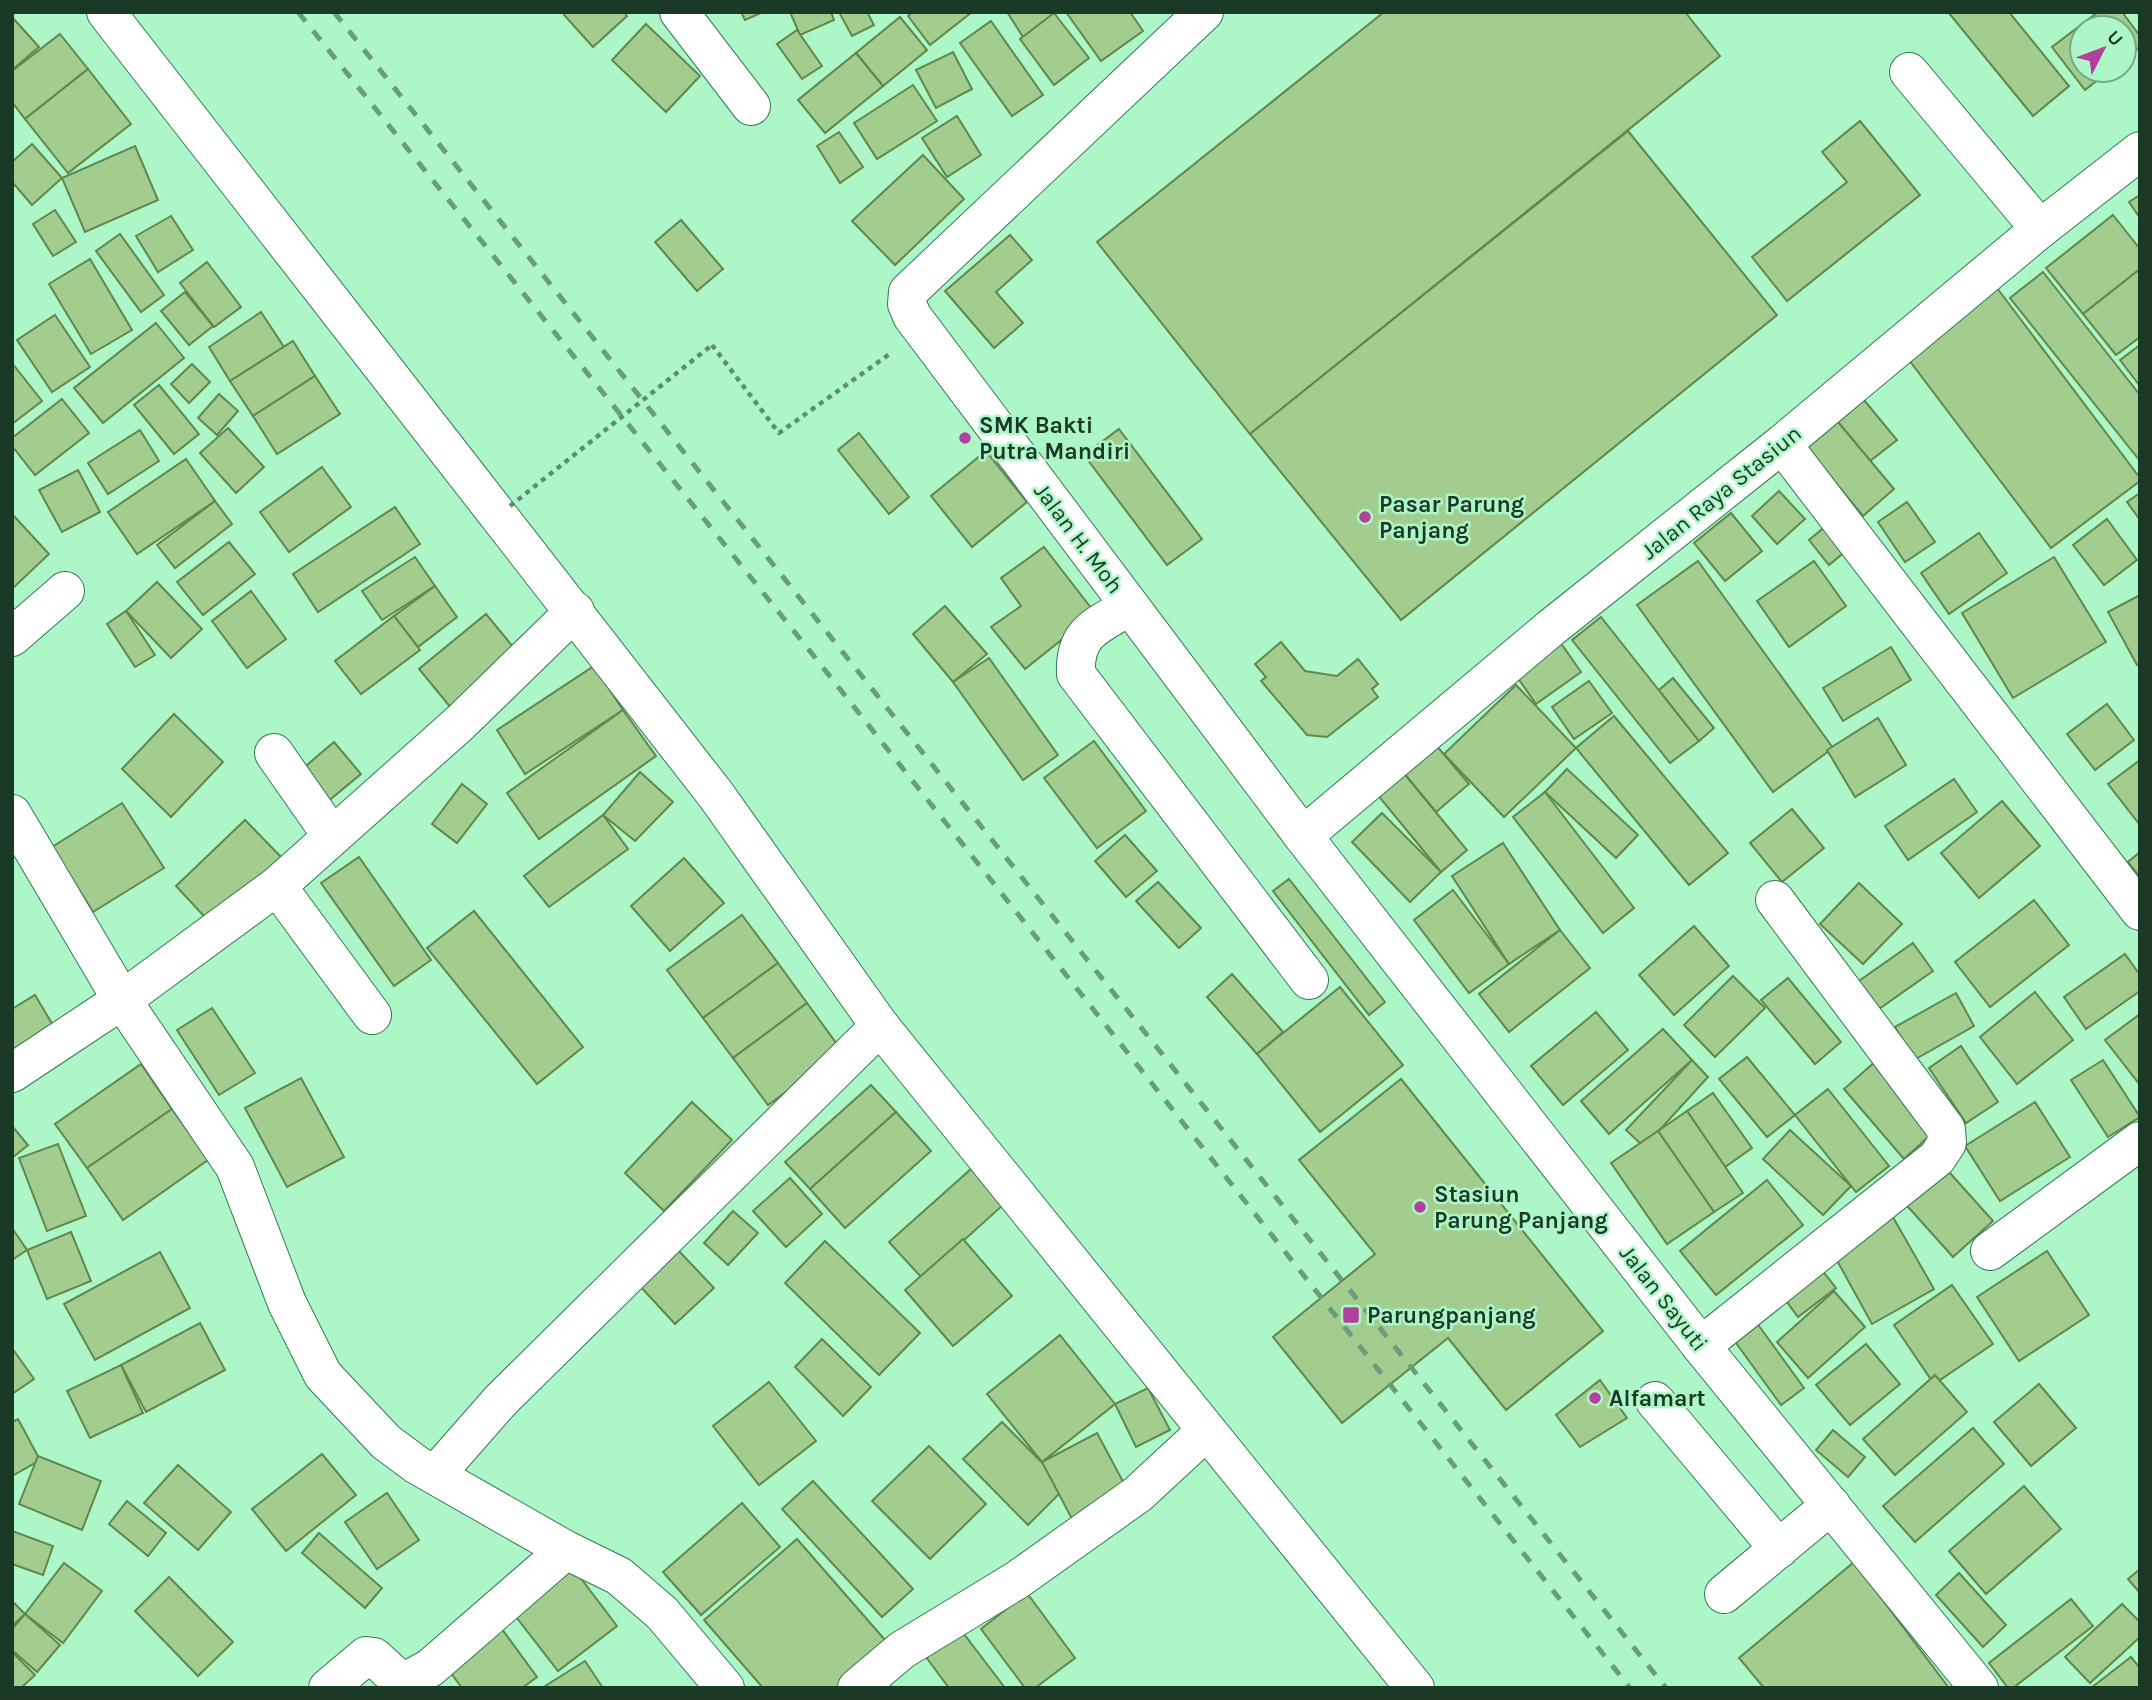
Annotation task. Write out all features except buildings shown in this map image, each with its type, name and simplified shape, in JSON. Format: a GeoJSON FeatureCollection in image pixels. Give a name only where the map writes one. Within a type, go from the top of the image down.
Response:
{"type":"FeatureCollection","features":[{"type":"Feature","properties":{"kind":"street"},"geometry":{"type":"LineString","coordinates":[[106,12],[716,795],[880,1026],[1205,1432],[1415,1688]]}},
{"type":"Feature","properties":{"kind":"street"},"geometry":{"type":"LineString","coordinates":[[679,12],[751,106]]}},
{"type":"Feature","properties":{"kind":"street","name":"Jalan H. Moh"},"geometry":{"type":"LineString","coordinates":[[1203,12],[908,292],[907,304],[923,331],[1303,836]]}},
{"type":"Feature","properties":{"kind":"street"},"geometry":{"type":"LineString","coordinates":[[1909,72],[2040,229]]}},
{"type":"Feature","properties":{"kind":"street","name":"Jalan Raya Stasiun"},"geometry":{"type":"LineString","coordinates":[[1303,836],[1552,627],[1782,444],[2040,229],[2140,150]]}},
{"type":"Feature","properties":{"kind":"street"},"geometry":{"type":"LineString","coordinates":[[1782,444],[2140,911]]}},
{"type":"Feature","properties":{"kind":"street"},"geometry":{"type":"LineString","coordinates":[[12,637],[65,591]]}},
{"type":"Feature","properties":{"kind":"street"},"geometry":{"type":"LineString","coordinates":[[1129,606],[1081,637],[1075,654],[1076,674],[1309,980]]}},
{"type":"Feature","properties":{"kind":"street"},"geometry":{"type":"LineString","coordinates":[[12,1073],[122,1000],[277,886],[461,722],[575,611]]}},
{"type":"Feature","properties":{"kind":"street"},"geometry":{"type":"LineString","coordinates":[[274,753],[332,836]]}},
{"type":"Feature","properties":{"kind":"street"},"geometry":{"type":"LineString","coordinates":[[12,814],[122,1000],[235,1167],[287,1303],[323,1375],[386,1442],[417,1465],[566,1550],[619,1576],[662,1613],[725,1688]]}},
{"type":"Feature","properties":{"kind":"street","name":"Jalan Sayuti"},"geometry":{"type":"LineString","coordinates":[[1303,836],[1701,1346],[1979,1688]]}},
{"type":"Feature","properties":{"kind":"street"},"geometry":{"type":"LineString","coordinates":[[277,886],[372,1015]]}},
{"type":"Feature","properties":{"kind":"street"},"geometry":{"type":"LineString","coordinates":[[1701,1346],[1937,1158],[1947,1143],[1946,1129],[1775,900]]}},
{"type":"Feature","properties":{"kind":"street"},"geometry":{"type":"LineString","coordinates":[[436,1474],[501,1399],[880,1026]]}},
{"type":"Feature","properties":{"kind":"street"},"geometry":{"type":"LineString","coordinates":[[1990,1251],[2140,1141]]}},
{"type":"Feature","properties":{"kind":"street"},"geometry":{"type":"LineString","coordinates":[[1655,1401],[1779,1549]]}},
{"type":"Feature","properties":{"kind":"street"},"geometry":{"type":"LineString","coordinates":[[857,1688],[902,1650],[1017,1580],[1138,1494],[1205,1432]]}},
{"type":"Feature","properties":{"kind":"street"},"geometry":{"type":"LineString","coordinates":[[1724,1594],[1831,1506]]}},
{"type":"Feature","properties":{"kind":"street"},"geometry":{"type":"LineString","coordinates":[[328,1688],[366,1656],[374,1657],[399,1680],[412,1678],[430,1668],[566,1550]]}},
{"type":"Feature","properties":{"kind":"path"},"geometry":{"type":"LineString","coordinates":[[510,506],[712,345],[779,433],[923,331]]}},
{"type":"Feature","properties":{"kind":"railway"},"geometry":{"type":"LineString","coordinates":[[298,12],[813,655],[1630,1688]]}},
{"type":"Feature","properties":{"kind":"railway"},"geometry":{"type":"LineString","coordinates":[[334,12],[1666,1688]]}},
{"type":"Feature","properties":{"kind":"place","name":"SMK Bakti Putra Mandiri"},"geometry":{"type":"Point","coordinates":[965,438]}},
{"type":"Feature","properties":{"kind":"place","name":"Pasar Parung Panjang"},"geometry":{"type":"Point","coordinates":[1365,517]}},
{"type":"Feature","properties":{"kind":"place","name":"Stasiun Parung Panjang"},"geometry":{"type":"Point","coordinates":[1420,1207]}},
{"type":"Feature","properties":{"kind":"place","name":"Parungpanjang"},"geometry":{"type":"Point","coordinates":[1351,1315]}},
{"type":"Feature","properties":{"kind":"place","name":"Alfamart"},"geometry":{"type":"Point","coordinates":[1595,1398]}}]}
